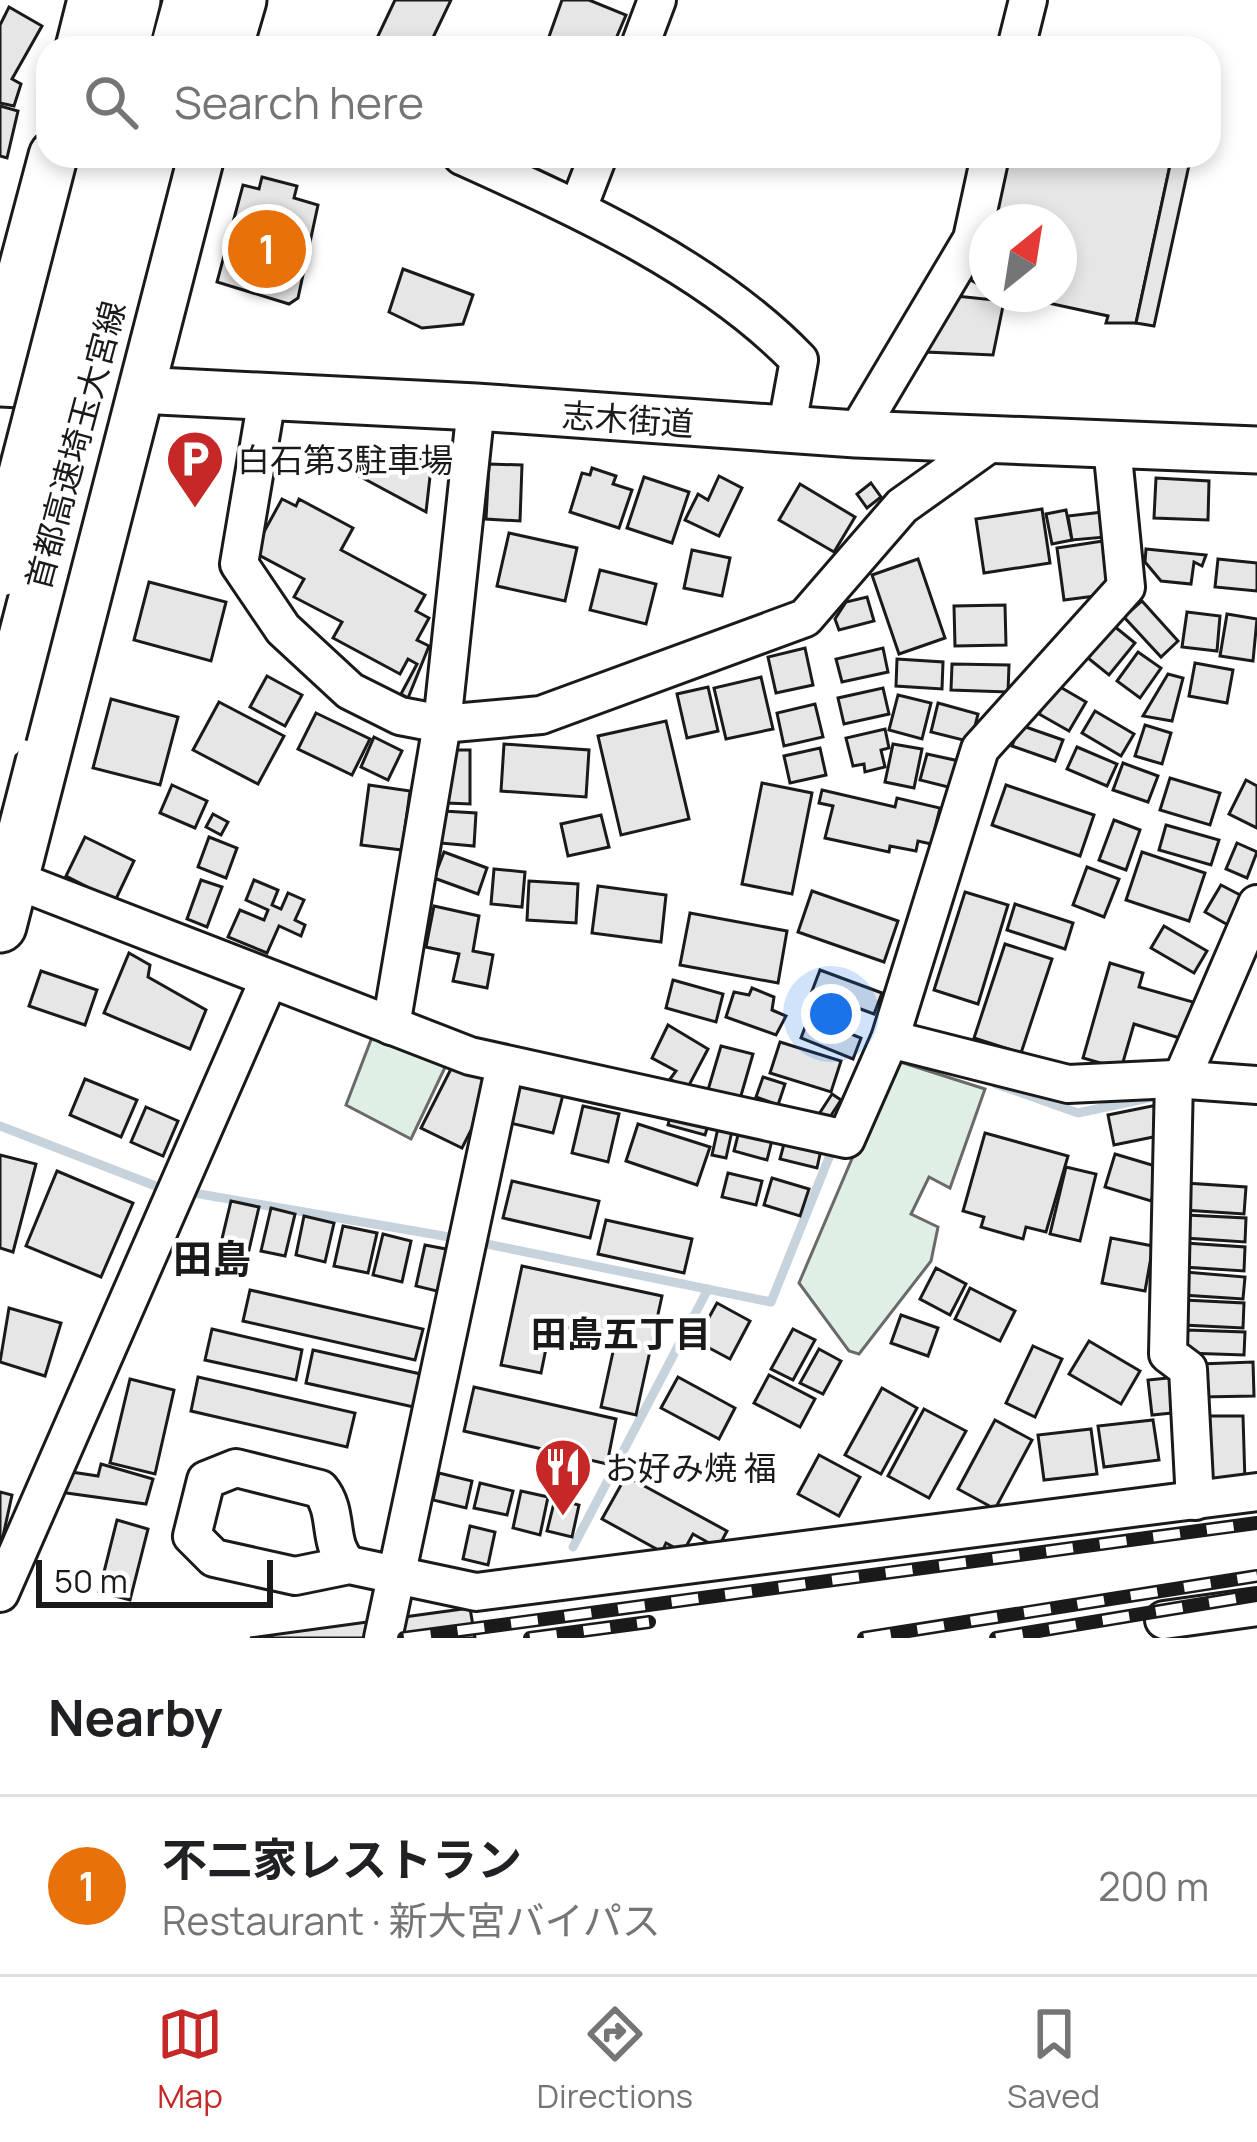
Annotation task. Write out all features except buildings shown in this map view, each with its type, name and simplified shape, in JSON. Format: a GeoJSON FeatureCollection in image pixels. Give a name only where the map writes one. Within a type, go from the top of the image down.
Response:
{"type":"FeatureCollection","features":[{"type":"Feature","properties":{"kind":"highway"},"geometry":{"type":"LineString","coordinates":[[85,36],[94,0]]}},
{"type":"Feature","properties":{"kind":"highway"},"geometry":{"type":"LineString","coordinates":[[125,36],[134,0]]}},
{"type":"Feature","properties":{"kind":"highway"},"geometry":{"type":"LineString","coordinates":[[138,36],[147,0]]}},
{"type":"Feature","properties":{"kind":"highway"},"geometry":{"type":"LineString","coordinates":[[180,36],[190,0]]}},
{"type":"Feature","properties":{"kind":"highway"},"geometry":{"type":"LineString","coordinates":[[194,36],[204,0]]}},
{"type":"Feature","properties":{"kind":"highway"},"geometry":{"type":"LineString","coordinates":[[230,36],[240,0]]}},
{"type":"Feature","properties":{"kind":"highway"},"geometry":{"type":"LineString","coordinates":[[0,363],[52,168]]}},
{"type":"Feature","properties":{"kind":"highway"},"geometry":{"type":"LineString","coordinates":[[34,241],[86,168]]}},
{"type":"Feature","properties":{"kind":"highway","name":"首都高速埼玉大宮線"},"geometry":{"type":"LineString","coordinates":[[0,570],[104,168]]}},
{"type":"Feature","properties":{"kind":"highway","name":"首都高速埼玉大宮線"},"geometry":{"type":"LineString","coordinates":[[0,734],[146,168]]}},
{"type":"Feature","properties":{"kind":"highway"},"geometry":{"type":"LineString","coordinates":[[132,275],[160,168]]}},
{"type":"Feature","properties":{"kind":"highway"},"geometry":{"type":"LineString","coordinates":[[6,903],[195,168]]}},
{"type":"Feature","properties":{"kind":"highway"},"geometry":{"type":"LineString","coordinates":[[0,793],[77,494]]}},
{"type":"Feature","properties":{"kind":"main road","name":"志木街道"},"geometry":{"type":"LineString","coordinates":[[0,383],[476,407],[786,431],[1257,450]]}},
{"type":"Feature","properties":{"kind":"street"},"geometry":{"type":"LineString","coordinates":[[644,36],[657,0]]}},
{"type":"Feature","properties":{"kind":"street"},"geometry":{"type":"LineString","coordinates":[[1019,36],[1028,0]]}},
{"type":"Feature","properties":{"kind":"street"},"geometry":{"type":"LineString","coordinates":[[489,168],[578,208],[760,320],[799,360],[786,431]]}},
{"type":"Feature","properties":{"kind":"street"},"geometry":{"type":"LineString","coordinates":[[578,208],[593,168]]}},
{"type":"Feature","properties":{"kind":"street"},"geometry":{"type":"LineString","coordinates":[[856,434],[972,239],[987,168]]}},
{"type":"Feature","properties":{"kind":"street"},"geometry":{"type":"LineString","coordinates":[[267,398],[239,564],[284,629],[350,691],[400,716],[442,724],[542,715],[805,618],[902,506],[996,439]]}},
{"type":"Feature","properties":{"kind":"street"},"geometry":{"type":"LineString","coordinates":[[391,1026],[442,724],[476,407]]}},
{"type":"Feature","properties":{"kind":"street"},"geometry":{"type":"LineString","coordinates":[[6,903],[269,979],[505,1065],[846,1139],[890,1039],[980,749],[1126,587],[1112,446]]}},
{"type":"Feature","properties":{"kind":"street"},"geometry":{"type":"LineString","coordinates":[[1195,1501],[1188,1369],[1168,1354],[1177,1080],[1257,904]]}},
{"type":"Feature","properties":{"kind":"street"},"geometry":{"type":"LineString","coordinates":[[0,1593],[269,979]]}},
{"type":"Feature","properties":{"kind":"street"},"geometry":{"type":"LineString","coordinates":[[890,1039],[1068,1084],[1177,1080],[1257,1085]]}},
{"type":"Feature","properties":{"kind":"street"},"geometry":{"type":"LineString","coordinates":[[383,1638],[505,1065]]}},
{"type":"Feature","properties":{"kind":"street"},"geometry":{"type":"LineString","coordinates":[[349,1565],[476,1592],[1257,1492]]}},
{"type":"Feature","properties":{"kind":"street"},"geometry":{"type":"LineString","coordinates":[[1163,1620],[1257,1607]]}},
{"type":"Feature","properties":{"kind":"green space"},"geometry":{"type":"Polygon","coordinates":[[[374,1032],[449,1059],[411,1139],[346,1105],[374,1032]]]}},
{"type":"Feature","properties":{"kind":"green space"},"geometry":{"type":"Polygon","coordinates":[[[894,1060],[985,1089],[950,1188],[929,1177],[911,1214],[938,1227],[931,1261],[859,1354],[849,1351],[799,1283],[894,1060]]]}},
{"type":"Feature","properties":{"kind":"waterway"},"geometry":{"type":"LineString","coordinates":[[996,1084],[1078,1113],[1158,1096]]}},
{"type":"Feature","properties":{"kind":"waterway"},"geometry":{"type":"LineString","coordinates":[[0,1126],[166,1190]]}},
{"type":"Feature","properties":{"kind":"waterway"},"geometry":{"type":"LineString","coordinates":[[477,1242],[771,1302],[834,1145]]}},
{"type":"Feature","properties":{"kind":"waterway"},"geometry":{"type":"LineString","coordinates":[[188,1192],[461,1239]]}},
{"type":"Feature","properties":{"kind":"waterway"},"geometry":{"type":"LineString","coordinates":[[573,1547],[708,1289]]}},
{"type":"Feature","properties":{"kind":"railway"},"geometry":{"type":"LineString","coordinates":[[404,1638],[1257,1523]]}},
{"type":"Feature","properties":{"kind":"railway"},"geometry":{"type":"LineString","coordinates":[[864,1638],[1257,1576]]}},
{"type":"Feature","properties":{"kind":"railway"},"geometry":{"type":"LineString","coordinates":[[996,1638],[1257,1595]]}},
{"type":"Feature","properties":{"kind":"railway"},"geometry":{"type":"LineString","coordinates":[[530,1638],[649,1622]]}},
{"type":"Feature","properties":{"kind":"place","name":"不二家レストラン"},"geometry":{"type":"Point","coordinates":[267,249]}},
{"type":"Feature","properties":{"kind":"place","name":"白石第3駐車場"},"geometry":{"type":"Point","coordinates":[195,510]}},
{"type":"Feature","properties":{"kind":"place","name":"お好み焼 福"},"geometry":{"type":"Point","coordinates":[563,1518]}},
{"type":"Feature","properties":{"kind":"district","name":"田島"},"geometry":{"type":"Point","coordinates":[212,1258]}},
{"type":"Feature","properties":{"kind":"district","name":"田島五丁目"},"geometry":{"type":"Point","coordinates":[621,1333]}}]}
